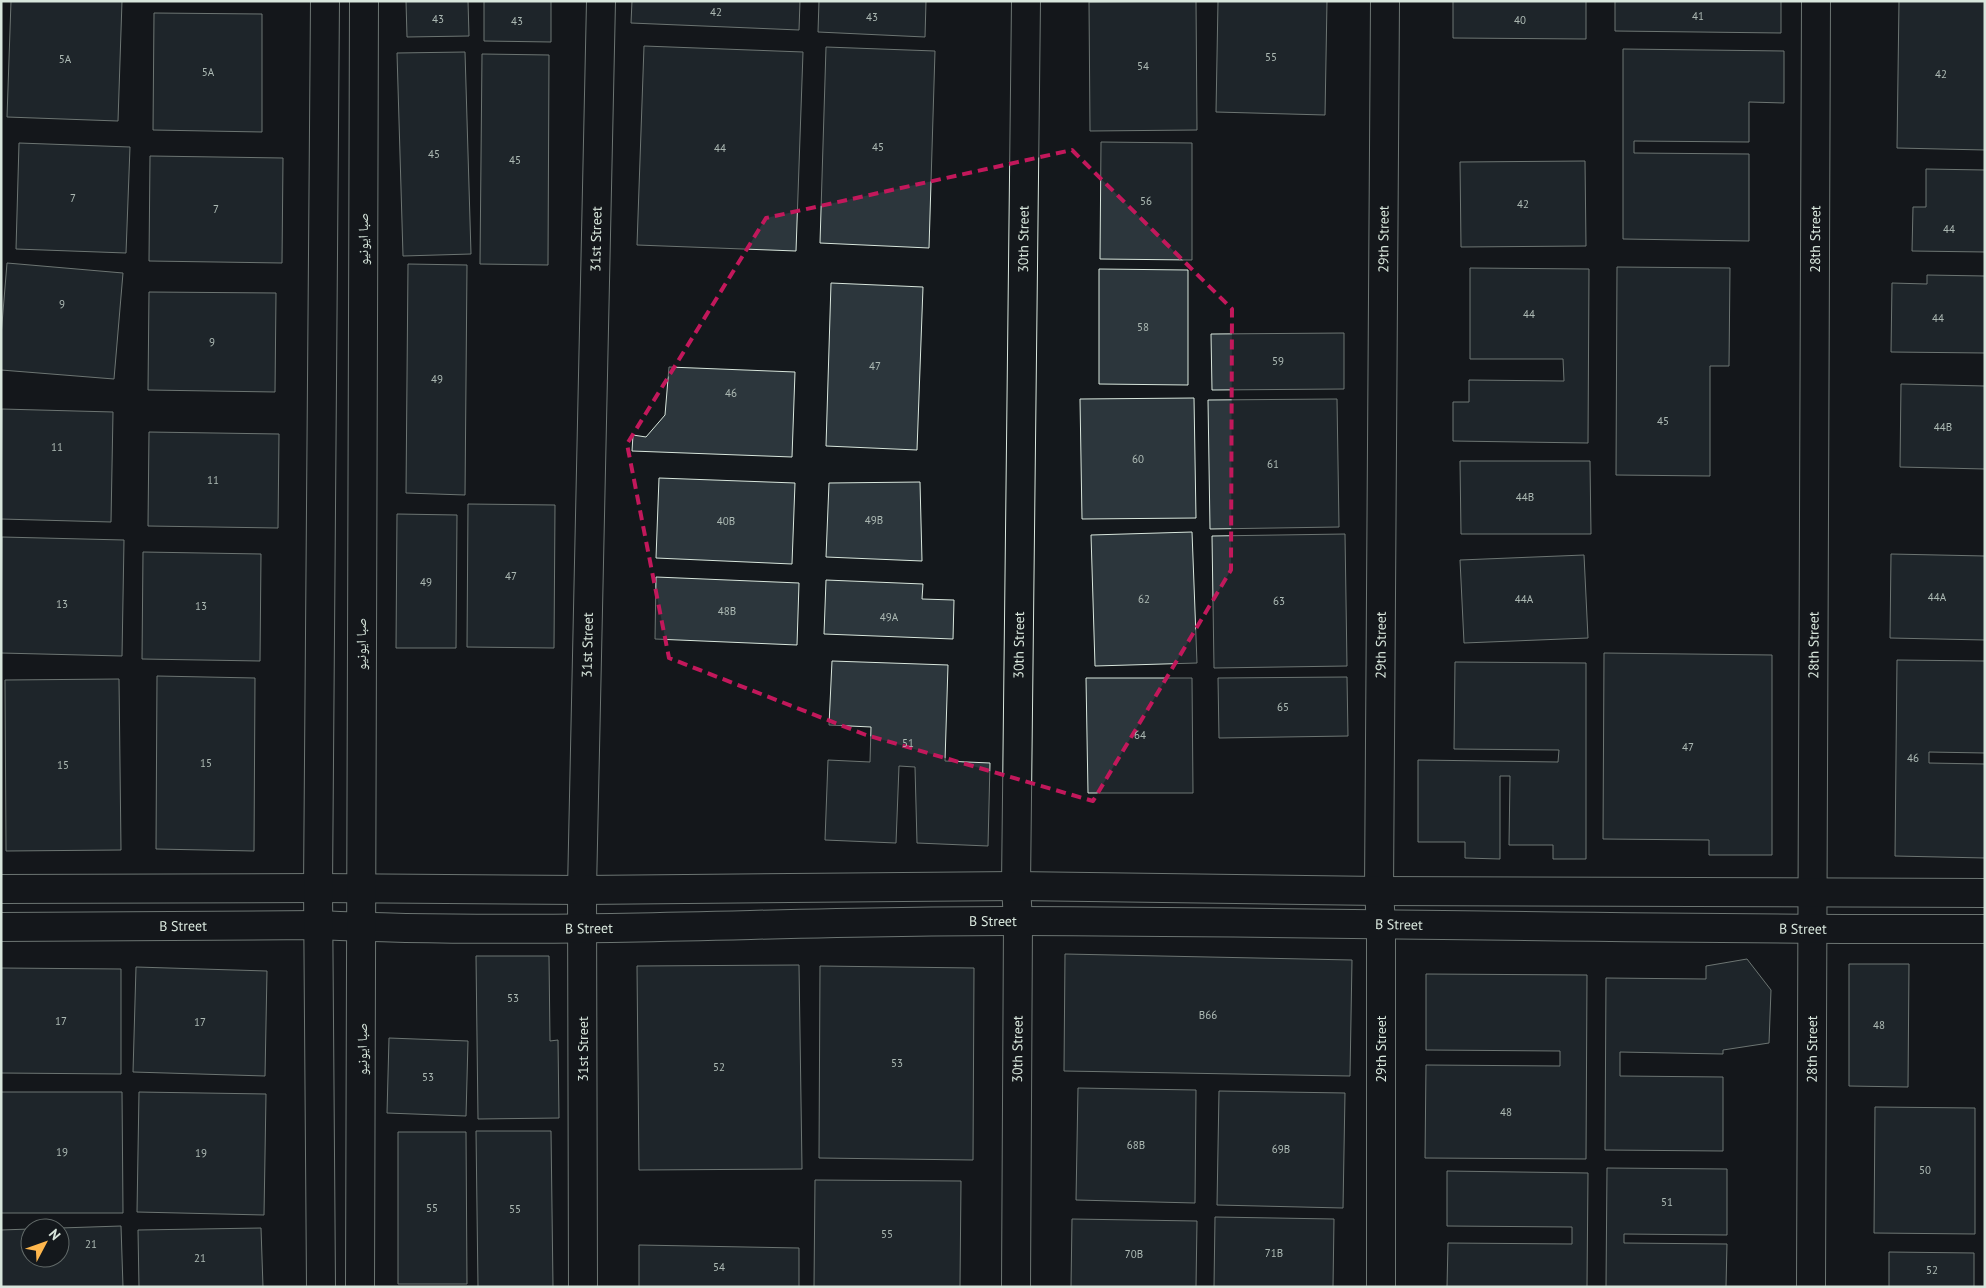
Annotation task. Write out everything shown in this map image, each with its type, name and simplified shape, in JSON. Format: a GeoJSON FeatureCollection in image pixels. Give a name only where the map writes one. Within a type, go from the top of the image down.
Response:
{"type":"FeatureCollection","features":[{"type":"Feature","properties":{"kind":"street"},"geometry":{"type":"LineString","coordinates":[[321,1287],[318,888],[325,1]]}},
{"type":"Feature","properties":{"kind":"street","name":"صبا ایونیو"},"geometry":{"type":"LineString","coordinates":[[360,1287],[364,1]]}},
{"type":"Feature","properties":{"kind":"street","name":"31st Street"},"geometry":{"type":"LineString","coordinates":[[583,1287],[582,890],[600,1]]}},
{"type":"Feature","properties":{"kind":"street","name":"30th Street"},"geometry":{"type":"LineString","coordinates":[[1016,1287],[1018,921],[1016,886],[1026,1]]}},
{"type":"Feature","properties":{"kind":"street","name":"29th Street"},"geometry":{"type":"LineString","coordinates":[[1381,1287],[1379,891],[1385,1]]}},
{"type":"Feature","properties":{"kind":"street","name":"28th Street"},"geometry":{"type":"LineString","coordinates":[[1811,1287],[1816,1]]}},
{"type":"Feature","properties":{"kind":"street"},"geometry":{"type":"LineString","coordinates":[[1,889],[318,888],[582,890],[1016,886],[1379,891],[1985,892]]}},
{"type":"Feature","properties":{"kind":"street","name":"B Street"},"geometry":{"type":"LineString","coordinates":[[1,927],[319,925],[362,927],[583,928],[1018,921],[1985,929]]}},
{"type":"Feature","properties":{"kind":"highlighted area"},"geometry":{"type":"Polygon","coordinates":[[[1072,150],[1232,309],[1231,570],[1093,801],[866,735],[669,658],[627,444],[766,218],[1072,150]]]}},
{"type":"Feature","properties":{"kind":"building"},"geometry":{"type":"Polygon","coordinates":[[[11,1],[122,1],[118,121],[7,117],[11,1]]]}},
{"type":"Feature","properties":{"kind":"building"},"geometry":{"type":"Polygon","coordinates":[[[406,1],[468,1],[469,36],[407,37],[406,1]]]}},
{"type":"Feature","properties":{"kind":"building"},"geometry":{"type":"Polygon","coordinates":[[[484,1],[551,1],[551,42],[484,41],[484,1]]]}},
{"type":"Feature","properties":{"kind":"building"},"geometry":{"type":"Polygon","coordinates":[[[632,1],[800,1],[799,30],[631,23],[632,1]]]}},
{"type":"Feature","properties":{"kind":"building"},"geometry":{"type":"Polygon","coordinates":[[[819,1],[926,1],[925,37],[818,32],[819,1]]]}},
{"type":"Feature","properties":{"kind":"building"},"geometry":{"type":"Polygon","coordinates":[[[1196,1],[1197,130],[1090,131],[1089,2],[1196,1]]]}},
{"type":"Feature","properties":{"kind":"building"},"geometry":{"type":"Polygon","coordinates":[[[1218,1],[1327,1],[1325,115],[1216,112],[1218,1]]]}},
{"type":"Feature","properties":{"kind":"building"},"geometry":{"type":"Polygon","coordinates":[[[1453,1],[1586,1],[1586,39],[1453,38],[1453,1]]]}},
{"type":"Feature","properties":{"kind":"building"},"geometry":{"type":"Polygon","coordinates":[[[1615,1],[1781,1],[1781,33],[1615,31],[1615,1]]]}},
{"type":"Feature","properties":{"kind":"building"},"geometry":{"type":"Polygon","coordinates":[[[1899,1],[1985,1],[1985,150],[1897,148],[1899,1]]]}},
{"type":"Feature","properties":{"kind":"building"},"geometry":{"type":"Polygon","coordinates":[[[154,13],[262,14],[262,132],[153,130],[154,13]]]}},
{"type":"Feature","properties":{"kind":"building"},"geometry":{"type":"Polygon","coordinates":[[[644,46],[803,52],[796,251],[637,245],[644,46]]]}},
{"type":"Feature","properties":{"kind":"building"},"geometry":{"type":"Polygon","coordinates":[[[826,47],[935,51],[929,248],[820,243],[826,47]]]}},
{"type":"Feature","properties":{"kind":"building"},"geometry":{"type":"Polygon","coordinates":[[[1623,49],[1784,51],[1784,103],[1749,102],[1749,142],[1634,141],[1634,153],[1749,154],[1749,241],[1623,239],[1623,49]]]}},
{"type":"Feature","properties":{"kind":"building"},"geometry":{"type":"Polygon","coordinates":[[[465,52],[471,254],[403,256],[397,53],[465,52]]]}},
{"type":"Feature","properties":{"kind":"building"},"geometry":{"type":"Polygon","coordinates":[[[482,54],[549,55],[548,265],[480,264],[482,54]]]}},
{"type":"Feature","properties":{"kind":"building"},"geometry":{"type":"Polygon","coordinates":[[[1101,142],[1192,143],[1192,260],[1100,259],[1101,142]]]}},
{"type":"Feature","properties":{"kind":"building"},"geometry":{"type":"Polygon","coordinates":[[[19,143],[130,147],[126,253],[16,249],[19,143]]]}},
{"type":"Feature","properties":{"kind":"building"},"geometry":{"type":"Polygon","coordinates":[[[150,156],[283,158],[282,263],[149,261],[150,156]]]}},
{"type":"Feature","properties":{"kind":"building"},"geometry":{"type":"Polygon","coordinates":[[[1585,161],[1586,246],[1461,247],[1460,162],[1585,161]]]}},
{"type":"Feature","properties":{"kind":"building"},"geometry":{"type":"Polygon","coordinates":[[[1926,169],[1985,170],[1985,252],[1912,251],[1913,207],[1926,207],[1926,169]]]}},
{"type":"Feature","properties":{"kind":"building"},"geometry":{"type":"Polygon","coordinates":[[[7,263],[123,273],[114,379],[1,370],[1,336],[7,263]]]}},
{"type":"Feature","properties":{"kind":"building"},"geometry":{"type":"Polygon","coordinates":[[[408,264],[467,265],[465,495],[406,493],[408,264]]]}},
{"type":"Feature","properties":{"kind":"building"},"geometry":{"type":"Polygon","coordinates":[[[1617,267],[1730,268],[1729,366],[1710,366],[1710,476],[1616,475],[1617,267]]]}},
{"type":"Feature","properties":{"kind":"building"},"geometry":{"type":"Polygon","coordinates":[[[1470,268],[1589,269],[1588,443],[1453,441],[1453,402],[1469,402],[1469,380],[1564,381],[1563,359],[1470,359],[1470,268]]]}},
{"type":"Feature","properties":{"kind":"building"},"geometry":{"type":"Polygon","coordinates":[[[1099,269],[1188,270],[1188,385],[1099,384],[1099,269]]]}},
{"type":"Feature","properties":{"kind":"building"},"geometry":{"type":"Polygon","coordinates":[[[1927,275],[1985,276],[1985,353],[1891,352],[1892,283],[1927,284],[1927,275]]]}},
{"type":"Feature","properties":{"kind":"building"},"geometry":{"type":"Polygon","coordinates":[[[831,283],[923,287],[917,450],[826,446],[831,283]]]}},
{"type":"Feature","properties":{"kind":"building"},"geometry":{"type":"Polygon","coordinates":[[[149,292],[276,293],[275,392],[148,390],[149,292]]]}},
{"type":"Feature","properties":{"kind":"building"},"geometry":{"type":"Polygon","coordinates":[[[1344,333],[1344,389],[1212,390],[1211,334],[1344,333]]]}},
{"type":"Feature","properties":{"kind":"building"},"geometry":{"type":"Polygon","coordinates":[[[669,367],[795,372],[792,457],[632,451],[633,435],[646,437],[665,415],[669,367]]]}},
{"type":"Feature","properties":{"kind":"building"},"geometry":{"type":"Polygon","coordinates":[[[1901,384],[1985,386],[1985,469],[1900,467],[1901,384]]]}},
{"type":"Feature","properties":{"kind":"building"},"geometry":{"type":"Polygon","coordinates":[[[1194,398],[1196,518],[1082,519],[1080,399],[1194,398]]]}},
{"type":"Feature","properties":{"kind":"building"},"geometry":{"type":"Polygon","coordinates":[[[1337,399],[1339,527],[1210,529],[1208,400],[1337,399]]]}},
{"type":"Feature","properties":{"kind":"building"},"geometry":{"type":"Polygon","coordinates":[[[2,409],[113,412],[111,522],[1,519],[2,409]]]}},
{"type":"Feature","properties":{"kind":"building"},"geometry":{"type":"Polygon","coordinates":[[[149,432],[279,434],[278,528],[148,526],[149,432]]]}},
{"type":"Feature","properties":{"kind":"building"},"geometry":{"type":"Polygon","coordinates":[[[1460,461],[1590,461],[1591,534],[1461,534],[1460,461]]]}},
{"type":"Feature","properties":{"kind":"building"},"geometry":{"type":"Polygon","coordinates":[[[659,478],[795,483],[792,564],[656,558],[659,478]]]}},
{"type":"Feature","properties":{"kind":"building"},"geometry":{"type":"Polygon","coordinates":[[[920,482],[922,561],[826,557],[829,483],[920,482]]]}},
{"type":"Feature","properties":{"kind":"building"},"geometry":{"type":"Polygon","coordinates":[[[468,504],[555,505],[554,648],[467,647],[468,504]]]}},
{"type":"Feature","properties":{"kind":"building"},"geometry":{"type":"Polygon","coordinates":[[[397,514],[457,515],[456,648],[396,648],[397,514]]]}},
{"type":"Feature","properties":{"kind":"building"},"geometry":{"type":"Polygon","coordinates":[[[1192,532],[1197,663],[1095,666],[1091,535],[1192,532]]]}},
{"type":"Feature","properties":{"kind":"building"},"geometry":{"type":"Polygon","coordinates":[[[1345,534],[1347,666],[1214,668],[1212,536],[1345,534]]]}},
{"type":"Feature","properties":{"kind":"building"},"geometry":{"type":"Polygon","coordinates":[[[2,537],[124,540],[122,656],[1,653],[2,537]]]}},
{"type":"Feature","properties":{"kind":"building"},"geometry":{"type":"Polygon","coordinates":[[[143,552],[261,554],[260,661],[142,659],[143,552]]]}},
{"type":"Feature","properties":{"kind":"building"},"geometry":{"type":"Polygon","coordinates":[[[1891,554],[1985,556],[1985,640],[1890,638],[1891,554]]]}},
{"type":"Feature","properties":{"kind":"building"},"geometry":{"type":"Polygon","coordinates":[[[1584,555],[1588,638],[1464,643],[1460,560],[1584,555]]]}},
{"type":"Feature","properties":{"kind":"building"},"geometry":{"type":"Polygon","coordinates":[[[656,577],[799,583],[797,645],[655,639],[656,577]]]}},
{"type":"Feature","properties":{"kind":"building"},"geometry":{"type":"Polygon","coordinates":[[[826,580],[923,584],[922,599],[954,600],[953,639],[824,634],[826,580]]]}},
{"type":"Feature","properties":{"kind":"building"},"geometry":{"type":"Polygon","coordinates":[[[1604,653],[1772,655],[1772,855],[1709,855],[1709,840],[1603,839],[1604,653]]]}},
{"type":"Feature","properties":{"kind":"building"},"geometry":{"type":"Polygon","coordinates":[[[1897,660],[1985,661],[1985,753],[1929,752],[1929,763],[1985,764],[1985,858],[1895,856],[1897,660]]]}},
{"type":"Feature","properties":{"kind":"building"},"geometry":{"type":"Polygon","coordinates":[[[832,661],[948,665],[945,761],[990,763],[988,846],[917,843],[915,767],[899,766],[896,843],[825,840],[828,760],[870,762],[871,727],[829,725],[832,661]]]}},
{"type":"Feature","properties":{"kind":"building"},"geometry":{"type":"Polygon","coordinates":[[[1455,662],[1586,663],[1586,859],[1553,859],[1553,845],[1509,845],[1510,776],[1500,776],[1500,859],[1465,858],[1465,842],[1418,842],[1418,760],[1558,762],[1559,750],[1454,749],[1455,662]]]}},
{"type":"Feature","properties":{"kind":"building"},"geometry":{"type":"Polygon","coordinates":[[[157,676],[255,678],[254,851],[156,849],[157,676]]]}},
{"type":"Feature","properties":{"kind":"building"},"geometry":{"type":"Polygon","coordinates":[[[1347,677],[1348,736],[1219,738],[1218,678],[1347,677]]]}},
{"type":"Feature","properties":{"kind":"building"},"geometry":{"type":"Polygon","coordinates":[[[1086,678],[1192,678],[1193,793],[1088,793],[1086,678]]]}},
{"type":"Feature","properties":{"kind":"building"},"geometry":{"type":"Polygon","coordinates":[[[119,679],[121,850],[6,851],[5,680],[119,679]]]}},
{"type":"Feature","properties":{"kind":"building"},"geometry":{"type":"Polygon","coordinates":[[[1065,954],[1352,960],[1350,1076],[1064,1071],[1065,954]]]}},
{"type":"Feature","properties":{"kind":"building"},"geometry":{"type":"Polygon","coordinates":[[[476,956],[549,956],[550,1041],[558,1040],[559,1118],[478,1119],[476,956]]]}},
{"type":"Feature","properties":{"kind":"building"},"geometry":{"type":"Polygon","coordinates":[[[1747,959],[1771,990],[1769,1043],[1723,1050],[1723,1054],[1620,1052],[1620,1076],[1723,1077],[1723,1151],[1605,1150],[1606,978],[1706,979],[1706,966],[1747,959]]]}},
{"type":"Feature","properties":{"kind":"building"},"geometry":{"type":"Polygon","coordinates":[[[1849,964],[1909,964],[1908,1087],[1849,1086],[1849,964]]]}},
{"type":"Feature","properties":{"kind":"building"},"geometry":{"type":"Polygon","coordinates":[[[799,965],[802,1169],[639,1170],[637,966],[799,965]]]}},
{"type":"Feature","properties":{"kind":"building"},"geometry":{"type":"Polygon","coordinates":[[[820,966],[974,968],[973,1160],[819,1158],[820,966]]]}},
{"type":"Feature","properties":{"kind":"building"},"geometry":{"type":"Polygon","coordinates":[[[136,967],[267,971],[265,1076],[133,1072],[136,967]]]}},
{"type":"Feature","properties":{"kind":"building"},"geometry":{"type":"Polygon","coordinates":[[[1,968],[121,969],[121,1074],[1,1073],[1,968]]]}},
{"type":"Feature","properties":{"kind":"building"},"geometry":{"type":"Polygon","coordinates":[[[1426,974],[1587,975],[1586,1159],[1425,1158],[1426,1065],[1560,1066],[1560,1051],[1426,1050],[1426,974]]]}},
{"type":"Feature","properties":{"kind":"building"},"geometry":{"type":"Polygon","coordinates":[[[389,1038],[468,1041],[466,1116],[387,1113],[389,1038]]]}},
{"type":"Feature","properties":{"kind":"building"},"geometry":{"type":"Polygon","coordinates":[[[1078,1088],[1196,1090],[1195,1203],[1076,1200],[1078,1088]]]}},
{"type":"Feature","properties":{"kind":"building"},"geometry":{"type":"Polygon","coordinates":[[[1219,1091],[1345,1093],[1343,1208],[1217,1205],[1219,1091]]]}},
{"type":"Feature","properties":{"kind":"building"},"geometry":{"type":"Polygon","coordinates":[[[1,1092],[122,1092],[123,1213],[1,1213],[1,1092]]]}},
{"type":"Feature","properties":{"kind":"building"},"geometry":{"type":"Polygon","coordinates":[[[139,1092],[266,1094],[264,1215],[137,1212],[139,1092]]]}},
{"type":"Feature","properties":{"kind":"building"},"geometry":{"type":"Polygon","coordinates":[[[1875,1107],[1975,1108],[1975,1234],[1874,1233],[1875,1107]]]}},
{"type":"Feature","properties":{"kind":"building"},"geometry":{"type":"Polygon","coordinates":[[[476,1131],[551,1131],[553,1287],[478,1287],[476,1131]]]}},
{"type":"Feature","properties":{"kind":"building"},"geometry":{"type":"Polygon","coordinates":[[[398,1132],[466,1132],[467,1284],[398,1284],[398,1132]]]}},
{"type":"Feature","properties":{"kind":"building"},"geometry":{"type":"Polygon","coordinates":[[[1607,1168],[1727,1169],[1727,1235],[1624,1234],[1624,1243],[1727,1244],[1726,1287],[1606,1287],[1607,1168]]]}},
{"type":"Feature","properties":{"kind":"building"},"geometry":{"type":"Polygon","coordinates":[[[1447,1171],[1588,1173],[1587,1287],[1447,1287],[1448,1243],[1572,1244],[1572,1227],[1447,1226],[1447,1171]]]}},
{"type":"Feature","properties":{"kind":"building"},"geometry":{"type":"Polygon","coordinates":[[[815,1180],[961,1181],[960,1287],[814,1287],[815,1180]]]}},
{"type":"Feature","properties":{"kind":"building"},"geometry":{"type":"Polygon","coordinates":[[[1215,1217],[1334,1219],[1333,1287],[1214,1287],[1215,1217]]]}},
{"type":"Feature","properties":{"kind":"building"},"geometry":{"type":"Polygon","coordinates":[[[1072,1219],[1197,1221],[1196,1287],[1071,1287],[1072,1219]]]}},
{"type":"Feature","properties":{"kind":"building"},"geometry":{"type":"Polygon","coordinates":[[[121,1226],[123,1287],[1,1287],[1,1230],[20,1229],[20,1268],[70,1268],[70,1228],[121,1226]]]}},
{"type":"Feature","properties":{"kind":"building"},"geometry":{"type":"Polygon","coordinates":[[[261,1228],[263,1287],[139,1287],[138,1230],[261,1228]]]}},
{"type":"Feature","properties":{"kind":"building"},"geometry":{"type":"Polygon","coordinates":[[[639,1245],[799,1248],[799,1287],[639,1287],[639,1245]]]}},
{"type":"Feature","properties":{"kind":"building"},"geometry":{"type":"Polygon","coordinates":[[[1889,1252],[1974,1253],[1974,1287],[1889,1287],[1889,1252]]]}}]}
